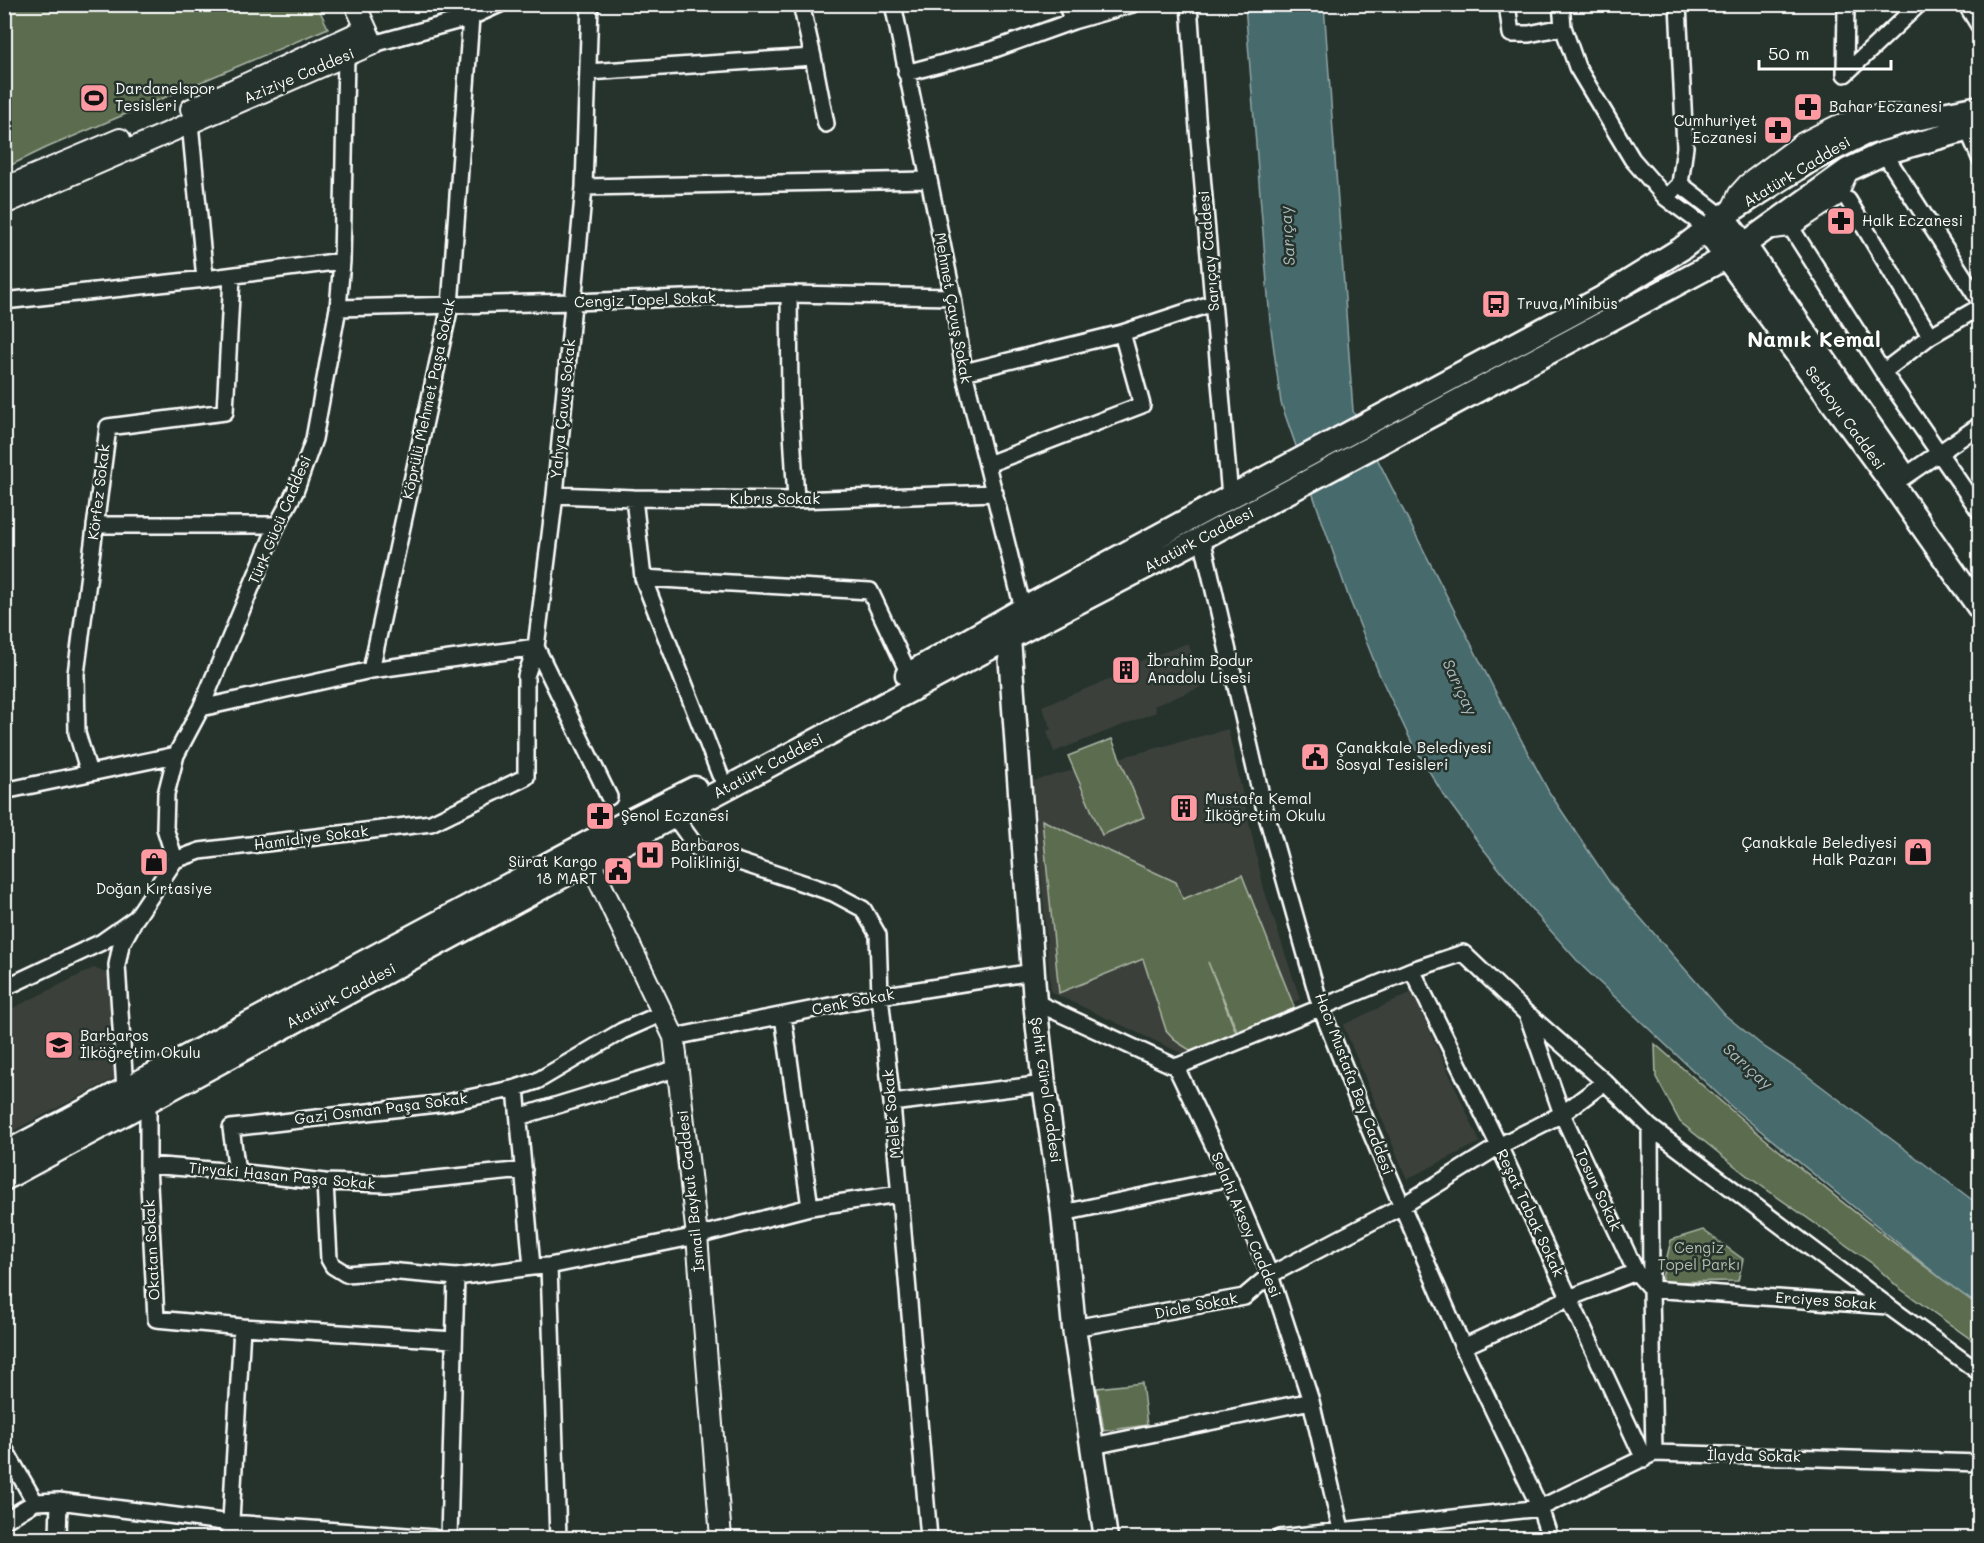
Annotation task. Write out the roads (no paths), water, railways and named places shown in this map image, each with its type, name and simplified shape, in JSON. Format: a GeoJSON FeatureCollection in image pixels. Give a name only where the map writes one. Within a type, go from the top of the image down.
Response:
{"type":"FeatureCollection","features":[{"type":"Feature","properties":{"kind":"main road","name":"Atatürk Caddesi"},"geometry":{"type":"LineString","coordinates":[[4,1179],[674,816],[1202,538],[1277,485],[1634,280],[1681,249],[1720,219],[1808,162],[1864,134],[1935,115],[1980,107]]}},
{"type":"Feature","properties":{"kind":"main road"},"geometry":{"type":"LineString","coordinates":[[1277,485],[1613,318],[1736,250],[1848,170],[1884,153],[1973,127]]}},
{"type":"Feature","properties":{"kind":"main road","name":"Setboyu Caddesi"},"geometry":{"type":"LineString","coordinates":[[1720,219],[1736,250],[1899,481],[1980,585]]}},
{"type":"Feature","properties":{"kind":"main road","name":"Setboyu Caddesi"},"geometry":{"type":"LineString","coordinates":[[1899,481],[1980,609]]}},
{"type":"Feature","properties":{"kind":"main road","name":"Atatürk Caddesi"},"geometry":{"type":"LineString","coordinates":[[4,1154],[909,674],[1023,609],[1230,497],[1277,485]]}},
{"type":"Feature","properties":{"kind":"main road","name":"Şehit Gürol Caddesi"},"geometry":{"type":"LineString","coordinates":[[1009,638],[1035,1002],[1044,1084],[1063,1213],[1074,1328],[1106,1539]]}},
{"type":"Feature","properties":{"kind":"street"},"geometry":{"type":"LineString","coordinates":[[355,4],[369,37]]}},
{"type":"Feature","properties":{"kind":"street","name":"Aziziye Caddesi"},"geometry":{"type":"LineString","coordinates":[[4,188],[369,37],[471,17],[500,4]]}},
{"type":"Feature","properties":{"kind":"street","name":"Yahya Çavuş Sokak"},"geometry":{"type":"LineString","coordinates":[[536,646],[555,495],[584,188],[590,4]]}},
{"type":"Feature","properties":{"kind":"street"},"geometry":{"type":"LineString","coordinates":[[801,4],[826,124]]}},
{"type":"Feature","properties":{"kind":"street","name":"Mehmet Çavuş Sokak"},"geometry":{"type":"LineString","coordinates":[[893,4],[953,297],[964,372],[1023,609]]}},
{"type":"Feature","properties":{"kind":"street"},"geometry":{"type":"LineString","coordinates":[[1066,4],[1072,21]]}},
{"type":"Feature","properties":{"kind":"street"},"geometry":{"type":"LineString","coordinates":[[906,73],[992,50],[1072,21],[1133,4]]}},
{"type":"Feature","properties":{"kind":"street","name":"Sarıçay Caddesi"},"geometry":{"type":"LineString","coordinates":[[1190,4],[1197,117],[1230,497]]}},
{"type":"Feature","properties":{"kind":"street"},"geometry":{"type":"LineString","coordinates":[[1507,4],[1511,34],[1529,34],[1563,27]]}},
{"type":"Feature","properties":{"kind":"street"},"geometry":{"type":"LineString","coordinates":[[1561,4],[1563,27],[1577,67],[1632,159],[1666,198],[1700,223],[1720,219]]}},
{"type":"Feature","properties":{"kind":"street"},"geometry":{"type":"LineString","coordinates":[[1666,198],[1680,184],[1685,147],[1678,4]]}},
{"type":"Feature","properties":{"kind":"street"},"geometry":{"type":"LineString","coordinates":[[1846,4],[1845,74],[1919,4]]}},
{"type":"Feature","properties":{"kind":"street"},"geometry":{"type":"LineString","coordinates":[[1966,4],[1980,27]]}},
{"type":"Feature","properties":{"kind":"street","name":"Köprülü Mehmet Paşa Sokak"},"geometry":{"type":"LineString","coordinates":[[371,670],[450,306],[471,17]]}},
{"type":"Feature","properties":{"kind":"street","name":"Aziziye Caddesi"},"geometry":{"type":"LineString","coordinates":[[4,204],[346,56],[369,37]]}},
{"type":"Feature","properties":{"kind":"street","name":"Türk Gücü Caddesi"},"geometry":{"type":"LineString","coordinates":[[174,860],[165,828],[166,794],[176,755],[201,708],[277,525],[295,492],[314,439],[338,308],[342,261],[346,56]]}},
{"type":"Feature","properties":{"kind":"street"},"geometry":{"type":"LineString","coordinates":[[588,72],[813,57]]}},
{"type":"Feature","properties":{"kind":"street"},"geometry":{"type":"LineString","coordinates":[[190,123],[206,279]]}},
{"type":"Feature","properties":{"kind":"street"},"geometry":{"type":"LineString","coordinates":[[1973,127],[1980,158]]}},
{"type":"Feature","properties":{"kind":"street"},"geometry":{"type":"LineString","coordinates":[[1884,153],[1980,302]]}},
{"type":"Feature","properties":{"kind":"street"},"geometry":{"type":"LineString","coordinates":[[1765,229],[1790,226],[1838,195],[1848,170]]}},
{"type":"Feature","properties":{"kind":"street"},"geometry":{"type":"LineString","coordinates":[[584,188],[929,180]]}},
{"type":"Feature","properties":{"kind":"street"},"geometry":{"type":"LineString","coordinates":[[1680,184],[1720,219]]}},
{"type":"Feature","properties":{"kind":"street"},"geometry":{"type":"LineString","coordinates":[[1848,200],[1930,336]]}},
{"type":"Feature","properties":{"kind":"street"},"geometry":{"type":"LineString","coordinates":[[1790,226],[1883,372],[1980,512]]}},
{"type":"Feature","properties":{"kind":"street"},"geometry":{"type":"LineString","coordinates":[[4,301],[232,276],[342,261]]}},
{"type":"Feature","properties":{"kind":"street","name":"Körfez Sokak"},"geometry":{"type":"LineString","coordinates":[[89,773],[77,733],[76,674],[108,427],[225,412],[232,276]]}},
{"type":"Feature","properties":{"kind":"street"},"geometry":{"type":"LineString","coordinates":[[789,294],[790,399],[796,500]]}},
{"type":"Feature","properties":{"kind":"street","name":"Cengiz Topel Sokak"},"geometry":{"type":"LineString","coordinates":[[338,308],[789,294],[953,297]]}},
{"type":"Feature","properties":{"kind":"street"},"geometry":{"type":"LineString","coordinates":[[964,372],[1122,333],[1213,303]]}},
{"type":"Feature","properties":{"kind":"street"},"geometry":{"type":"LineString","coordinates":[[1883,372],[1930,336],[1980,307]]}},
{"type":"Feature","properties":{"kind":"street"},"geometry":{"type":"LineString","coordinates":[[988,464],[1142,405],[1122,333]]}},
{"type":"Feature","properties":{"kind":"street"},"geometry":{"type":"LineString","coordinates":[[1899,481],[1980,424]]}},
{"type":"Feature","properties":{"kind":"street","name":"Kıbrıs Sokak"},"geometry":{"type":"LineString","coordinates":[[555,495],[796,500],[995,492]]}},
{"type":"Feature","properties":{"kind":"street"},"geometry":{"type":"LineString","coordinates":[[634,498],[643,578],[720,775]]}},
{"type":"Feature","properties":{"kind":"street"},"geometry":{"type":"LineString","coordinates":[[95,525],[277,525]]}},
{"type":"Feature","properties":{"kind":"street","name":"Hacı Mustafa Bey Caddesi"},"geometry":{"type":"LineString","coordinates":[[1202,538],[1261,795],[1321,1008],[1402,1206],[1463,1347],[1540,1508],[1550,1539]]}},
{"type":"Feature","properties":{"kind":"street"},"geometry":{"type":"LineString","coordinates":[[643,578],[870,591],[909,674]]}},
{"type":"Feature","properties":{"kind":"street"},"geometry":{"type":"LineString","coordinates":[[1009,638],[1023,609]]}},
{"type":"Feature","properties":{"kind":"street"},"geometry":{"type":"LineString","coordinates":[[201,708],[371,670],[536,646],[609,797]]}},
{"type":"Feature","properties":{"kind":"street","name":"Hamidiye Sokak"},"geometry":{"type":"LineString","coordinates":[[174,860],[200,851],[431,823],[526,777],[526,676],[536,646]]}},
{"type":"Feature","properties":{"kind":"street"},"geometry":{"type":"LineString","coordinates":[[4,791],[176,755]]}},
{"type":"Feature","properties":{"kind":"street","name":"Melek Sokak"},"geometry":{"type":"LineString","coordinates":[[674,816],[698,848],[833,892],[863,909],[878,934],[880,996],[892,1103],[929,1539]]}},
{"type":"Feature","properties":{"kind":"street"},"geometry":{"type":"LineString","coordinates":[[125,1089],[117,965],[121,945],[174,860]]}},
{"type":"Feature","properties":{"kind":"street","name":"İsmail Baykut Caddesi"},"geometry":{"type":"LineString","coordinates":[[590,862],[675,1037],[697,1236],[721,1539]]}},
{"type":"Feature","properties":{"kind":"street"},"geometry":{"type":"LineString","coordinates":[[4,988],[102,942],[136,918]]}},
{"type":"Feature","properties":{"kind":"street","name":"Tosun Sokak"},"geometry":{"type":"LineString","coordinates":[[1412,970],[1463,953],[1527,1014],[1562,1114],[1636,1272],[1651,1289]]}},
{"type":"Feature","properties":{"kind":"street"},"geometry":{"type":"LineString","coordinates":[[1035,1002],[1176,1067],[1412,970]]}},
{"type":"Feature","properties":{"kind":"street","name":"Reşat Tabak Sokak"},"geometry":{"type":"LineString","coordinates":[[1412,970],[1499,1146],[1569,1298],[1649,1456]]}},
{"type":"Feature","properties":{"kind":"street","name":"Cenk Sokak"},"geometry":{"type":"LineString","coordinates":[[675,1037],[880,996],[1033,972]]}},
{"type":"Feature","properties":{"kind":"street","name":"Gazi Osman Paşa Sokak"},"geometry":{"type":"LineString","coordinates":[[237,1172],[231,1128],[445,1103],[516,1088],[537,1081],[622,1031],[663,1013]]}},
{"type":"Feature","properties":{"kind":"street"},"geometry":{"type":"LineString","coordinates":[[1527,1014],[1605,1082],[1650,1127],[1888,1306]]}},
{"type":"Feature","properties":{"kind":"street"},"geometry":{"type":"LineString","coordinates":[[783,1016],[810,1207]]}},
{"type":"Feature","properties":{"kind":"street","name":"Selahi Aksoy Caddesi"},"geometry":{"type":"LineString","coordinates":[[1176,1067],[1229,1178],[1270,1275],[1311,1401],[1342,1534]]}},
{"type":"Feature","properties":{"kind":"street"},"geometry":{"type":"LineString","coordinates":[[519,1117],[678,1068]]}},
{"type":"Feature","properties":{"kind":"street","name":"Dicle Sokak"},"geometry":{"type":"LineString","coordinates":[[1074,1328],[1244,1297],[1270,1275],[1402,1206],[1499,1146],[1562,1114],[1605,1082]]}},
{"type":"Feature","properties":{"kind":"street"},"geometry":{"type":"LineString","coordinates":[[892,1103],[1044,1084]]}},
{"type":"Feature","properties":{"kind":"street"},"geometry":{"type":"LineString","coordinates":[[516,1088],[532,1267]]}},
{"type":"Feature","properties":{"kind":"street","name":"Okatan Sokak"},"geometry":{"type":"LineString","coordinates":[[148,1100],[148,1165],[156,1319],[242,1327]]}},
{"type":"Feature","properties":{"kind":"street"},"geometry":{"type":"LineString","coordinates":[[1649,1456],[1650,1127]]}},
{"type":"Feature","properties":{"kind":"street","name":"Tiryaki Hasan Paşa Sokak"},"geometry":{"type":"LineString","coordinates":[[148,1165],[325,1182],[386,1184],[524,1170]]}},
{"type":"Feature","properties":{"kind":"street"},"geometry":{"type":"LineString","coordinates":[[1063,1213],[1229,1178]]}},
{"type":"Feature","properties":{"kind":"street"},"geometry":{"type":"LineString","coordinates":[[325,1182],[329,1259],[333,1266],[346,1274],[388,1271],[456,1276],[549,1266],[697,1236],[810,1207],[899,1194]]}},
{"type":"Feature","properties":{"kind":"street"},"geometry":{"type":"LineString","coordinates":[[549,1266],[558,1539]]}},
{"type":"Feature","properties":{"kind":"street"},"geometry":{"type":"LineString","coordinates":[[1463,1347],[1569,1298],[1636,1272]]}},
{"type":"Feature","properties":{"kind":"street"},"geometry":{"type":"LineString","coordinates":[[449,1539],[456,1276]]}},
{"type":"Feature","properties":{"kind":"street","name":"Erciyes Sokak"},"geometry":{"type":"LineString","coordinates":[[1651,1289],[1888,1306],[1980,1373]]}},
{"type":"Feature","properties":{"kind":"street"},"geometry":{"type":"LineString","coordinates":[[230,1531],[242,1327],[454,1340]]}},
{"type":"Feature","properties":{"kind":"street"},"geometry":{"type":"LineString","coordinates":[[1093,1446],[1311,1401]]}},
{"type":"Feature","properties":{"kind":"street"},"geometry":{"type":"LineString","coordinates":[[4,1448],[36,1502]]}},
{"type":"Feature","properties":{"kind":"street","name":"İlayda Sokak"},"geometry":{"type":"LineString","coordinates":[[1280,1539],[1342,1534],[1540,1508],[1649,1456],[1980,1463]]}},
{"type":"Feature","properties":{"kind":"street"},"geometry":{"type":"LineString","coordinates":[[58,1501],[58,1539]]}},
{"type":"Feature","properties":{"kind":"street"},"geometry":{"type":"LineString","coordinates":[[4,1521],[36,1502],[58,1501],[230,1531],[434,1539]]}},
{"type":"Feature","properties":{"kind":"water","name":"Sarıçay"},"geometry":{"type":"Polygon","coordinates":[[[1245,5],[1324,5],[1353,411],[1549,792],[1610,883],[1725,1015],[1763,1046],[1805,1074],[1979,1205],[1979,1306],[1942,1279],[1734,1109],[1582,966],[1527,904],[1481,846],[1443,794],[1412,743],[1380,676],[1349,598],[1281,403],[1270,321],[1245,5]]]}},
{"type":"Feature","properties":{"kind":"place","name":"Dardanelspor Tesisleri"},"geometry":{"type":"Point","coordinates":[94,98]}},
{"type":"Feature","properties":{"kind":"place","name":"Bahar Eczanesi"},"geometry":{"type":"Point","coordinates":[1808,107]}},
{"type":"Feature","properties":{"kind":"place","name":"Cumhuriyet Eczanesi"},"geometry":{"type":"Point","coordinates":[1778,130]}},
{"type":"Feature","properties":{"kind":"place","name":"Halk Eczanesi"},"geometry":{"type":"Point","coordinates":[1841,221]}},
{"type":"Feature","properties":{"kind":"place","name":"Truva Minibüs"},"geometry":{"type":"Point","coordinates":[1496,304]}},
{"type":"Feature","properties":{"kind":"place","name":"İbrahim Bodur Anadolu Lisesi"},"geometry":{"type":"Point","coordinates":[1126,670]}},
{"type":"Feature","properties":{"kind":"place","name":"Çanakkale Belediyesi Sosyal Tesisleri"},"geometry":{"type":"Point","coordinates":[1315,757]}},
{"type":"Feature","properties":{"kind":"place","name":"Mustafa Kemal İlköğretim Okulu"},"geometry":{"type":"Point","coordinates":[1184,808]}},
{"type":"Feature","properties":{"kind":"place","name":"Şenol Eczanesi"},"geometry":{"type":"Point","coordinates":[600,816]}},
{"type":"Feature","properties":{"kind":"place","name":"Çanakkale Belediyesi Halk Pazarı"},"geometry":{"type":"Point","coordinates":[1918,852]}},
{"type":"Feature","properties":{"kind":"place","name":"Barbaros Polikliniği"},"geometry":{"type":"Point","coordinates":[650,855]}},
{"type":"Feature","properties":{"kind":"place","name":"Doğan Kırtasiye"},"geometry":{"type":"Point","coordinates":[154,862]}},
{"type":"Feature","properties":{"kind":"place","name":"Sürat Kargo 18 MART"},"geometry":{"type":"Point","coordinates":[618,871]}},
{"type":"Feature","properties":{"kind":"place","name":"Barbaros İlköğretim Okulu"},"geometry":{"type":"Point","coordinates":[59,1045]}},
{"type":"Feature","properties":{"kind":"district","name":"Namık Kemal"},"geometry":{"type":"Point","coordinates":[1814,340]}},
{"type":"Feature","properties":{"kind":"park label","name":"Cengiz Topel Parkı"},"geometry":{"type":"Point","coordinates":[1699,1256]}}]}
